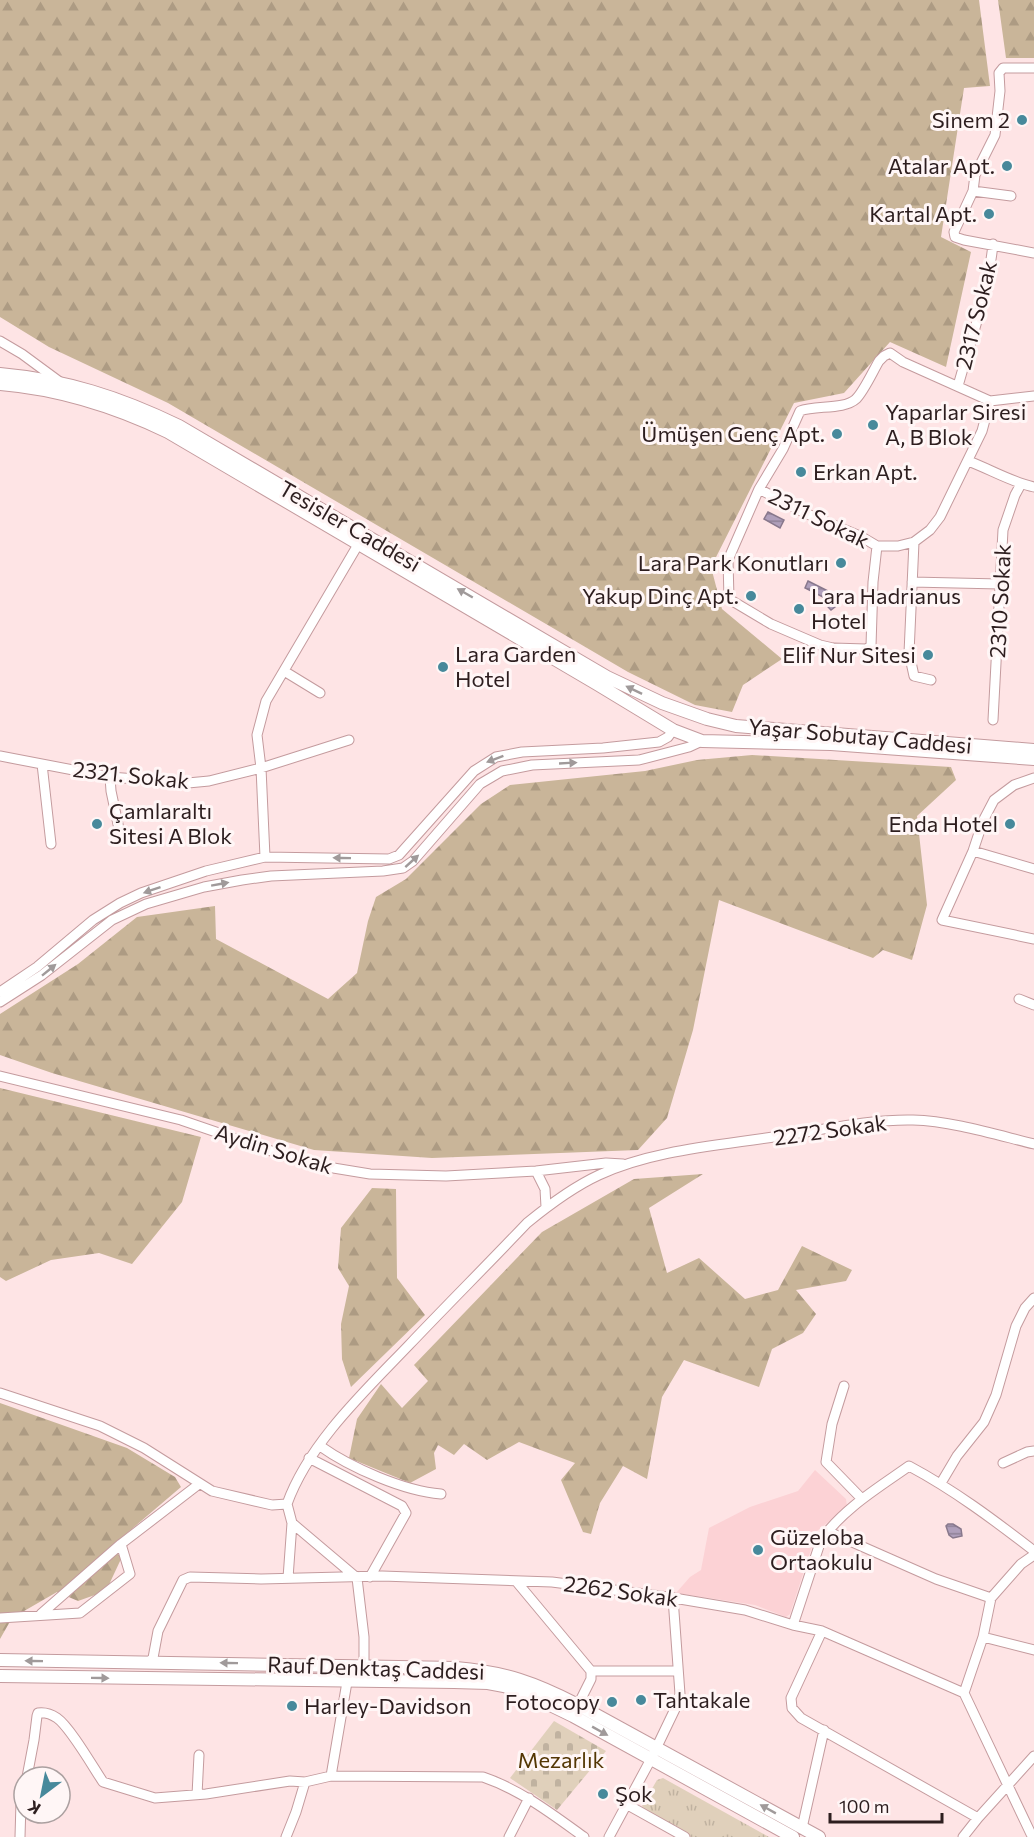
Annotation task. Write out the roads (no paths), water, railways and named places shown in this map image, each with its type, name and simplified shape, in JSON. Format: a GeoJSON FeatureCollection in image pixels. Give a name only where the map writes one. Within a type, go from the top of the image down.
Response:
{"type":"FeatureCollection","features":[{"type":"Feature","properties":{"kind":"main road","name":"Tesisler Caddesi"},"geometry":{"type":"LineString","coordinates":[[0,374],[60,382],[116,398],[179,426],[607,677],[688,713]]}},
{"type":"Feature","properties":{"kind":"main road"},"geometry":{"type":"LineString","coordinates":[[0,384],[34,388],[81,398],[139,418],[205,452],[672,730],[702,741],[831,744],[1034,759]]}},
{"type":"Feature","properties":{"kind":"main road","name":"Yaşar Sobutay Caddesi"},"geometry":{"type":"LineString","coordinates":[[688,713],[736,726],[1034,750]]}},
{"type":"Feature","properties":{"kind":"main road"},"geometry":{"type":"LineString","coordinates":[[672,730],[681,715],[688,713]]}},
{"type":"Feature","properties":{"kind":"main road"},"geometry":{"type":"LineString","coordinates":[[702,741],[709,729],[707,719]]}},
{"type":"Feature","properties":{"kind":"main road","name":"Rauf Denktaş Caddesi"},"geometry":{"type":"LineString","coordinates":[[0,1660],[361,1665],[486,1671],[524,1680],[578,1705],[654,1753],[798,1832],[819,1837]]}},
{"type":"Feature","properties":{"kind":"main road","name":"Rauf Denktaş Caddesi"},"geometry":{"type":"LineString","coordinates":[[0,1676],[488,1683],[520,1691],[654,1753]]}},
{"type":"Feature","properties":{"kind":"street"},"geometry":{"type":"LineString","coordinates":[[1034,68],[1003,68],[999,73],[1000,91],[995,135],[975,175],[973,191],[954,232],[956,237],[1034,253]]}},
{"type":"Feature","properties":{"kind":"street"},"geometry":{"type":"LineString","coordinates":[[973,191],[1011,196]]}},
{"type":"Feature","properties":{"kind":"street","name":"2317 Sokak"},"geometry":{"type":"LineString","coordinates":[[958,386],[978,321],[990,269],[993,244]]}},
{"type":"Feature","properties":{"kind":"street"},"geometry":{"type":"LineString","coordinates":[[0,341],[60,382]]}},
{"type":"Feature","properties":{"kind":"street"},"geometry":{"type":"LineString","coordinates":[[877,546],[873,582],[871,646],[866,649],[833,648],[820,645],[771,624],[729,599],[728,560],[759,489],[783,449],[800,411],[844,405],[856,399],[884,356],[890,353],[903,362],[990,401],[1034,396]]}},
{"type":"Feature","properties":{"kind":"street"},"geometry":{"type":"LineString","coordinates":[[931,680],[914,676],[909,653],[914,542],[930,530],[940,517],[982,431],[990,401]]}},
{"type":"Feature","properties":{"kind":"street"},"geometry":{"type":"LineString","coordinates":[[968,461],[1021,484],[1034,487]]}},
{"type":"Feature","properties":{"kind":"street","name":"2310 Sokak"},"geometry":{"type":"LineString","coordinates":[[993,720],[1003,530],[1021,484]]}},
{"type":"Feature","properties":{"kind":"street","name":"2311 Sokak"},"geometry":{"type":"LineString","coordinates":[[759,489],[877,546],[898,546],[914,542]]}},
{"type":"Feature","properties":{"kind":"street"},"geometry":{"type":"LineString","coordinates":[[265,857],[261,768],[257,735],[266,701],[359,543]]}},
{"type":"Feature","properties":{"kind":"street"},"geometry":{"type":"LineString","coordinates":[[912,582],[1000,584]]}},
{"type":"Feature","properties":{"kind":"street"},"geometry":{"type":"LineString","coordinates":[[284,671],[320,693]]}},
{"type":"Feature","properties":{"kind":"street"},"geometry":{"type":"LineString","coordinates":[[0,992],[37,967],[93,920],[141,893],[206,871],[265,857],[389,859],[399,855],[474,771],[496,757],[522,752],[603,748],[659,742],[668,738],[672,730]]}},
{"type":"Feature","properties":{"kind":"street","name":"2321. Sokak"},"geometry":{"type":"LineString","coordinates":[[0,756],[110,777],[188,783],[210,781],[261,768],[349,740]]}},
{"type":"Feature","properties":{"kind":"street"},"geometry":{"type":"LineString","coordinates":[[0,1002],[42,975],[112,920],[146,904],[204,887],[271,876],[403,868],[413,861],[480,784],[502,771],[532,765],[639,760],[689,747],[702,741]]}},
{"type":"Feature","properties":{"kind":"street"},"geometry":{"type":"LineString","coordinates":[[42,764],[51,844]]}},
{"type":"Feature","properties":{"kind":"street"},"geometry":{"type":"LineString","coordinates":[[110,777],[119,829]]}},
{"type":"Feature","properties":{"kind":"street"},"geometry":{"type":"LineString","coordinates":[[1034,778],[1014,785],[994,800],[942,920],[1034,939]]}},
{"type":"Feature","properties":{"kind":"street"},"geometry":{"type":"LineString","coordinates":[[972,851],[1034,868]]}},
{"type":"Feature","properties":{"kind":"street"},"geometry":{"type":"LineString","coordinates":[[1019,999],[1034,1005]]}},
{"type":"Feature","properties":{"kind":"street","name":"Aydin Sokak"},"geometry":{"type":"LineString","coordinates":[[0,1076],[181,1120],[309,1164],[370,1174],[446,1176],[536,1171],[606,1163],[625,1164]]}},
{"type":"Feature","properties":{"kind":"street","name":"2272 Sokak"},"geometry":{"type":"LineString","coordinates":[[625,1164],[673,1153],[873,1122],[925,1121],[1034,1144]]}},
{"type":"Feature","properties":{"kind":"street"},"geometry":{"type":"LineString","coordinates":[[288,1578],[292,1523],[287,1504],[309,1458],[346,1410],[527,1223],[546,1207],[599,1175],[625,1164]]}},
{"type":"Feature","properties":{"kind":"street"},"geometry":{"type":"LineString","coordinates":[[536,1171],[545,1189],[546,1207]]}},
{"type":"Feature","properties":{"kind":"street"},"geometry":{"type":"LineString","coordinates":[[941,1483],[957,1456],[984,1422],[996,1395],[1016,1326],[1025,1308],[1034,1299]]}},
{"type":"Feature","properties":{"kind":"street"},"geometry":{"type":"LineString","coordinates":[[844,1386],[832,1424],[826,1462],[862,1499]]}},
{"type":"Feature","properties":{"kind":"street"},"geometry":{"type":"LineString","coordinates":[[0,1393],[100,1426],[144,1448],[212,1491],[272,1505],[287,1504]]}},
{"type":"Feature","properties":{"kind":"street"},"geometry":{"type":"LineString","coordinates":[[320,1446],[340,1460],[399,1484],[420,1492],[441,1494]]}},
{"type":"Feature","properties":{"kind":"street"},"geometry":{"type":"LineString","coordinates":[[1003,1463],[1034,1451]]}},
{"type":"Feature","properties":{"kind":"street"},"geometry":{"type":"LineString","coordinates":[[309,1458],[402,1506],[406,1512],[370,1577]]}},
{"type":"Feature","properties":{"kind":"street"},"geometry":{"type":"LineString","coordinates":[[793,1625],[821,1540],[842,1514],[909,1466],[941,1483],[980,1509],[1034,1553],[991,1598],[983,1637],[964,1693],[1034,1836]]}},
{"type":"Feature","properties":{"kind":"street"},"geometry":{"type":"LineString","coordinates":[[41,1614],[121,1545],[199,1484]]}},
{"type":"Feature","properties":{"kind":"street"},"geometry":{"type":"LineString","coordinates":[[292,1523],[357,1578],[364,1637],[364,1662],[361,1665]]}},
{"type":"Feature","properties":{"kind":"street"},"geometry":{"type":"LineString","coordinates":[[828,1531],[936,1579],[991,1598]]}},
{"type":"Feature","properties":{"kind":"street"},"geometry":{"type":"LineString","coordinates":[[0,1618],[80,1613],[130,1574],[121,1545]]}},
{"type":"Feature","properties":{"kind":"street","name":"2262 Sokak"},"geometry":{"type":"LineString","coordinates":[[149,1662],[153,1658],[158,1631],[183,1581],[190,1577],[370,1577],[552,1582],[745,1610],[793,1625],[822,1631],[964,1693]]}},
{"type":"Feature","properties":{"kind":"street"},"geometry":{"type":"LineString","coordinates":[[516,1581],[591,1671],[591,1679],[578,1705]]}},
{"type":"Feature","properties":{"kind":"street"},"geometry":{"type":"LineString","coordinates":[[609,1837],[654,1753],[680,1694],[673,1598]]}},
{"type":"Feature","properties":{"kind":"street"},"geometry":{"type":"LineString","coordinates":[[822,1631],[791,1698],[792,1708],[801,1718],[978,1818]]}},
{"type":"Feature","properties":{"kind":"street"},"geometry":{"type":"LineString","coordinates":[[983,1637],[1034,1650]]}},
{"type":"Feature","properties":{"kind":"street"},"geometry":{"type":"LineString","coordinates":[[591,1671],[678,1671]]}},
{"type":"Feature","properties":{"kind":"street"},"geometry":{"type":"LineString","coordinates":[[331,1776],[347,1682]]}},
{"type":"Feature","properties":{"kind":"street"},"geometry":{"type":"LineString","coordinates":[[29,1765],[37,1716],[38,1713],[45,1712],[58,1718],[103,1782],[155,1798],[197,1795],[290,1781],[305,1782],[331,1776],[483,1778],[504,1784],[529,1798],[584,1837]]}},
{"type":"Feature","properties":{"kind":"street"},"geometry":{"type":"LineString","coordinates":[[798,1832],[824,1730]]}},
{"type":"Feature","properties":{"kind":"street"},"geometry":{"type":"LineString","coordinates":[[197,1795],[199,1755]]}},
{"type":"Feature","properties":{"kind":"street"},"geometry":{"type":"LineString","coordinates":[[963,1837],[1034,1756]]}},
{"type":"Feature","properties":{"kind":"street"},"geometry":{"type":"LineString","coordinates":[[286,1837],[305,1782]]}},
{"type":"Feature","properties":{"kind":"street"},"geometry":{"type":"LineString","coordinates":[[509,1837],[529,1798]]}},
{"type":"Feature","properties":{"kind":"street"},"geometry":{"type":"LineString","coordinates":[[626,1804],[685,1837]]}},
{"type":"Feature","properties":{"kind":"place","name":"Sinem 2"},"geometry":{"type":"Point","coordinates":[1022,120]}},
{"type":"Feature","properties":{"kind":"place","name":"Atalar Apt."},"geometry":{"type":"Point","coordinates":[1007,166]}},
{"type":"Feature","properties":{"kind":"place","name":"Kartal Apt."},"geometry":{"type":"Point","coordinates":[989,214]}},
{"type":"Feature","properties":{"kind":"place","name":"Yaparlar Siresi A, B Blok"},"geometry":{"type":"Point","coordinates":[873,425]}},
{"type":"Feature","properties":{"kind":"place","name":"Ümüşen Genç Apt."},"geometry":{"type":"Point","coordinates":[837,434]}},
{"type":"Feature","properties":{"kind":"place","name":"Erkan Apt."},"geometry":{"type":"Point","coordinates":[801,472]}},
{"type":"Feature","properties":{"kind":"place","name":"Lara Park Konutları"},"geometry":{"type":"Point","coordinates":[841,563]}},
{"type":"Feature","properties":{"kind":"place","name":"Yakup Dinç Apt."},"geometry":{"type":"Point","coordinates":[751,596]}},
{"type":"Feature","properties":{"kind":"place","name":"Lara Hadrianus Hotel"},"geometry":{"type":"Point","coordinates":[799,609]}},
{"type":"Feature","properties":{"kind":"place","name":"Elif Nur Sitesi"},"geometry":{"type":"Point","coordinates":[928,655]}},
{"type":"Feature","properties":{"kind":"place","name":"Lara Garden Hotel"},"geometry":{"type":"Point","coordinates":[443,667]}},
{"type":"Feature","properties":{"kind":"place","name":"Çamlaraltı Sitesi A Blok"},"geometry":{"type":"Point","coordinates":[97,824]}},
{"type":"Feature","properties":{"kind":"place","name":"Enda Hotel"},"geometry":{"type":"Point","coordinates":[1010,824]}},
{"type":"Feature","properties":{"kind":"place","name":"Güzeloba Ortaokulu"},"geometry":{"type":"Point","coordinates":[758,1550]}},
{"type":"Feature","properties":{"kind":"place","name":"Tahtakale"},"geometry":{"type":"Point","coordinates":[641,1700]}},
{"type":"Feature","properties":{"kind":"place","name":"Fotocopy"},"geometry":{"type":"Point","coordinates":[612,1702]}},
{"type":"Feature","properties":{"kind":"place","name":"Harley-Davidson"},"geometry":{"type":"Point","coordinates":[292,1706]}},
{"type":"Feature","properties":{"kind":"place","name":"Şok"},"geometry":{"type":"Point","coordinates":[603,1794]}},
{"type":"Feature","properties":{"kind":"park label","name":"Mezarlık"},"geometry":{"type":"Point","coordinates":[561,1760]}}]}
